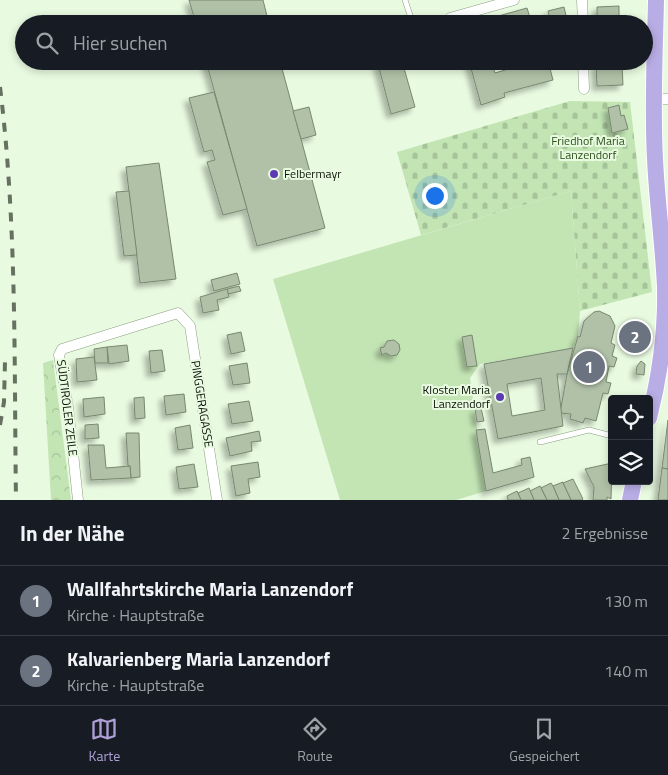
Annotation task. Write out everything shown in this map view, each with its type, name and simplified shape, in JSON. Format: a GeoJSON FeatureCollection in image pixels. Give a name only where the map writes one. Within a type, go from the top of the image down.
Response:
{"type":"FeatureCollection","features":[{"type":"Feature","properties":{"kind":"main road"},"geometry":{"type":"LineString","coordinates":[[653,398],[662,354],[665,288],[655,160],[661,99],[656,0]]}},
{"type":"Feature","properties":{"kind":"main road"},"geometry":{"type":"LineString","coordinates":[[630,500],[633,485]]}},
{"type":"Feature","properties":{"kind":"street"},"geometry":{"type":"LineString","coordinates":[[461,15],[514,0]]}},
{"type":"Feature","properties":{"kind":"street"},"geometry":{"type":"LineString","coordinates":[[582,0],[583,15]]}},
{"type":"Feature","properties":{"kind":"street"},"geometry":{"type":"LineString","coordinates":[[583,70],[584,89]]}},
{"type":"Feature","properties":{"kind":"street","name":"SÜDTIROLER ZEILE"},"geometry":{"type":"LineString","coordinates":[[78,500],[68,407],[60,355],[62,349],[178,313]]}},
{"type":"Feature","properties":{"kind":"street","name":"PINGGERAGASSE"},"geometry":{"type":"LineString","coordinates":[[178,313],[190,326],[217,500]]}},
{"type":"Feature","properties":{"kind":"lane"},"geometry":{"type":"LineString","coordinates":[[405,0],[410,15]]}},
{"type":"Feature","properties":{"kind":"lane"},"geometry":{"type":"LineString","coordinates":[[540,442],[588,430],[608,435]]}},
{"type":"Feature","properties":{"kind":"green space","name":"Friedhof Maria Lanzendorf"},"geometry":{"type":"Polygon","coordinates":[[[570,101],[630,102],[652,292],[580,311],[571,191],[421,235],[397,152],[570,101]]]}},
{"type":"Feature","properties":{"kind":"green space"},"geometry":{"type":"Polygon","coordinates":[[[571,191],[580,311],[578,336],[573,348],[480,364],[470,378],[486,491],[456,500],[340,500],[273,279],[571,191]]]}},
{"type":"Feature","properties":{"kind":"green space"},"geometry":{"type":"Polygon","coordinates":[[[53,360],[71,500],[51,500],[43,363],[53,360]]]}},
{"type":"Feature","properties":{"kind":"building"},"geometry":{"type":"Polygon","coordinates":[[[189,0],[263,0],[267,15],[193,15],[189,0]]]}},
{"type":"Feature","properties":{"kind":"building"},"geometry":{"type":"Polygon","coordinates":[[[619,6],[619,15],[597,15],[597,7],[619,6]]]}},
{"type":"Feature","properties":{"kind":"building"},"geometry":{"type":"Polygon","coordinates":[[[564,7],[566,15],[549,15],[548,11],[564,7]]]}},
{"type":"Feature","properties":{"kind":"building"},"geometry":{"type":"Polygon","coordinates":[[[527,8],[529,15],[502,15],[527,8]]]}},
{"type":"Feature","properties":{"kind":"building","name":"Felbermayr"},"geometry":{"type":"Polygon","coordinates":[[[208,70],[282,70],[325,228],[257,246],[208,70]]]}},
{"type":"Feature","properties":{"kind":"building"},"geometry":{"type":"Polygon","coordinates":[[[380,70],[405,70],[415,107],[391,114],[380,70]]]}},
{"type":"Feature","properties":{"kind":"building"},"geometry":{"type":"Polygon","coordinates":[[[471,70],[494,70],[495,73],[505,70],[550,70],[553,80],[504,93],[505,97],[481,105],[471,70]]]}},
{"type":"Feature","properties":{"kind":"building"},"geometry":{"type":"Polygon","coordinates":[[[596,70],[622,70],[623,85],[597,86],[596,70]]]}},
{"type":"Feature","properties":{"kind":"building"},"geometry":{"type":"Polygon","coordinates":[[[214,92],[247,209],[223,215],[207,162],[215,160],[212,150],[204,152],[189,98],[214,92]]]}},
{"type":"Feature","properties":{"kind":"building"},"geometry":{"type":"Polygon","coordinates":[[[619,105],[621,116],[624,115],[628,129],[612,133],[608,108],[619,105]]]}},
{"type":"Feature","properties":{"kind":"building"},"geometry":{"type":"Polygon","coordinates":[[[309,107],[316,135],[301,139],[293,111],[309,107]]]}},
{"type":"Feature","properties":{"kind":"building"},"geometry":{"type":"Polygon","coordinates":[[[159,163],[176,279],[140,283],[126,167],[159,163]]]}},
{"type":"Feature","properties":{"kind":"building"},"geometry":{"type":"Polygon","coordinates":[[[129,191],[137,255],[124,256],[116,192],[129,191]]]}},
{"type":"Feature","properties":{"kind":"building"},"geometry":{"type":"Polygon","coordinates":[[[237,273],[240,284],[214,291],[211,280],[237,273]]]}},
{"type":"Feature","properties":{"kind":"building"},"geometry":{"type":"Polygon","coordinates":[[[239,286],[241,291],[228,294],[227,289],[239,286]]]}},
{"type":"Feature","properties":{"kind":"building"},"geometry":{"type":"Polygon","coordinates":[[[227,289],[229,297],[217,300],[219,310],[203,313],[200,297],[227,289]]]}},
{"type":"Feature","properties":{"kind":"building"},"geometry":{"type":"Polygon","coordinates":[[[599,311],[610,316],[615,326],[611,343],[615,345],[612,356],[617,358],[614,367],[609,366],[606,382],[611,383],[608,394],[603,393],[596,421],[585,418],[583,423],[570,419],[571,414],[560,413],[567,374],[578,336],[580,337],[584,321],[594,312],[599,311]]]}},
{"type":"Feature","properties":{"kind":"building"},"geometry":{"type":"Polygon","coordinates":[[[241,332],[245,351],[231,354],[227,335],[241,332]]]}},
{"type":"Feature","properties":{"kind":"building"},"geometry":{"type":"Polygon","coordinates":[[[472,335],[477,366],[467,367],[462,337],[472,335]]]}},
{"type":"Feature","properties":{"kind":"building"},"geometry":{"type":"Polygon","coordinates":[[[394,340],[399,344],[400,350],[397,355],[391,356],[386,353],[382,355],[380,348],[384,347],[387,341],[394,340]]]}},
{"type":"Feature","properties":{"kind":"building"},"geometry":{"type":"Polygon","coordinates":[[[127,345],[129,361],[109,364],[107,347],[127,345]]]}},
{"type":"Feature","properties":{"kind":"building"},"geometry":{"type":"Polygon","coordinates":[[[107,347],[108,363],[95,363],[94,349],[107,347]]]}},
{"type":"Feature","properties":{"kind":"building","name":"Kloster Maria Lanzendorf"},"geometry":{"type":"Polygon","coordinates":[[[573,348],[567,374],[557,374],[563,426],[498,439],[484,364],[573,348]],[[541,378],[507,384],[512,416],[545,410],[541,378]]]}},
{"type":"Feature","properties":{"kind":"building"},"geometry":{"type":"Polygon","coordinates":[[[162,350],[165,371],[151,373],[149,351],[162,350]]]}},
{"type":"Feature","properties":{"kind":"building"},"geometry":{"type":"Polygon","coordinates":[[[94,357],[97,380],[77,382],[76,359],[94,357]]]}},
{"type":"Feature","properties":{"kind":"building"},"geometry":{"type":"Polygon","coordinates":[[[641,361],[645,364],[644,375],[636,374],[637,366],[641,361]]]}},
{"type":"Feature","properties":{"kind":"building"},"geometry":{"type":"Polygon","coordinates":[[[247,363],[250,383],[233,385],[229,366],[247,363]]]}},
{"type":"Feature","properties":{"kind":"building"},"geometry":{"type":"Polygon","coordinates":[[[184,394],[186,412],[166,415],[164,396],[184,394]]]}},
{"type":"Feature","properties":{"kind":"building"},"geometry":{"type":"Polygon","coordinates":[[[104,397],[105,414],[84,417],[83,399],[104,397]]]}},
{"type":"Feature","properties":{"kind":"building"},"geometry":{"type":"Polygon","coordinates":[[[144,397],[145,418],[135,419],[134,398],[144,397]]]}},
{"type":"Feature","properties":{"kind":"building"},"geometry":{"type":"Polygon","coordinates":[[[249,401],[253,421],[232,424],[228,404],[249,401]]]}},
{"type":"Feature","properties":{"kind":"building"},"geometry":{"type":"Polygon","coordinates":[[[481,408],[484,421],[477,422],[475,409],[481,408]]]}},
{"type":"Feature","properties":{"kind":"building"},"geometry":{"type":"Polygon","coordinates":[[[668,420],[668,469],[662,468],[668,420]]]}},
{"type":"Feature","properties":{"kind":"building"},"geometry":{"type":"Polygon","coordinates":[[[98,424],[99,438],[85,439],[85,425],[98,424]]]}},
{"type":"Feature","properties":{"kind":"building"},"geometry":{"type":"Polygon","coordinates":[[[190,425],[193,448],[178,450],[175,428],[190,425]]]}},
{"type":"Feature","properties":{"kind":"building"},"geometry":{"type":"Polygon","coordinates":[[[485,429],[493,473],[522,465],[521,459],[530,457],[534,477],[486,491],[476,430],[485,429]]]}},
{"type":"Feature","properties":{"kind":"building"},"geometry":{"type":"Polygon","coordinates":[[[259,431],[261,441],[251,442],[252,451],[230,456],[226,438],[259,431]]]}},
{"type":"Feature","properties":{"kind":"building"},"geometry":{"type":"Polygon","coordinates":[[[126,433],[139,433],[140,477],[131,478],[130,466],[128,466],[126,433]]]}},
{"type":"Feature","properties":{"kind":"building"},"geometry":{"type":"Polygon","coordinates":[[[88,445],[104,445],[106,468],[130,466],[131,478],[91,480],[88,445]]]}},
{"type":"Feature","properties":{"kind":"building"},"geometry":{"type":"Polygon","coordinates":[[[258,462],[260,477],[248,479],[250,493],[236,496],[231,466],[258,462]]]}},
{"type":"Feature","properties":{"kind":"building"},"geometry":{"type":"Polygon","coordinates":[[[194,464],[198,487],[179,489],[176,467],[194,464]]]}},
{"type":"Feature","properties":{"kind":"building"},"geometry":{"type":"Polygon","coordinates":[[[608,464],[608,485],[611,485],[611,499],[607,497],[607,500],[593,500],[594,487],[585,469],[608,464]]]}},
{"type":"Feature","properties":{"kind":"building"},"geometry":{"type":"Polygon","coordinates":[[[662,468],[668,469],[668,500],[658,500],[662,468]]]}},
{"type":"Feature","properties":{"kind":"building"},"geometry":{"type":"Polygon","coordinates":[[[573,479],[582,500],[571,500],[563,483],[573,479]]]}},
{"type":"Feature","properties":{"kind":"building"},"geometry":{"type":"Polygon","coordinates":[[[563,482],[571,500],[559,500],[553,486],[563,482]]]}},
{"type":"Feature","properties":{"kind":"building"},"geometry":{"type":"Polygon","coordinates":[[[551,483],[559,500],[547,500],[541,488],[551,483]]]}},
{"type":"Feature","properties":{"kind":"building"},"geometry":{"type":"Polygon","coordinates":[[[540,486],[547,500],[534,500],[530,491],[540,486]]]}},
{"type":"Feature","properties":{"kind":"building"},"geometry":{"type":"Polygon","coordinates":[[[529,488],[534,500],[521,500],[518,493],[529,488]]]}},
{"type":"Feature","properties":{"kind":"building"},"geometry":{"type":"Polygon","coordinates":[[[517,491],[521,500],[508,500],[507,496],[517,491]]]}},
{"type":"Feature","properties":{"kind":"railway"},"geometry":{"type":"LineString","coordinates":[[0,87],[12,242],[16,500]]}},
{"type":"Feature","properties":{"kind":"railway"},"geometry":{"type":"LineString","coordinates":[[0,425],[4,402],[5,361]]}},
{"type":"Feature","properties":{"kind":"place","name":"Felbermayr"},"geometry":{"type":"Point","coordinates":[274,174]}},
{"type":"Feature","properties":{"kind":"place","name":"Kalvarienberg Maria Lanzendorf"},"geometry":{"type":"Point","coordinates":[635,337]}},
{"type":"Feature","properties":{"kind":"place","name":"Wallfahrtskirche Maria Lanzendorf"},"geometry":{"type":"Point","coordinates":[589,367]}},
{"type":"Feature","properties":{"kind":"place","name":"Kloster Maria Lanzendorf"},"geometry":{"type":"Point","coordinates":[500,397]}}]}
